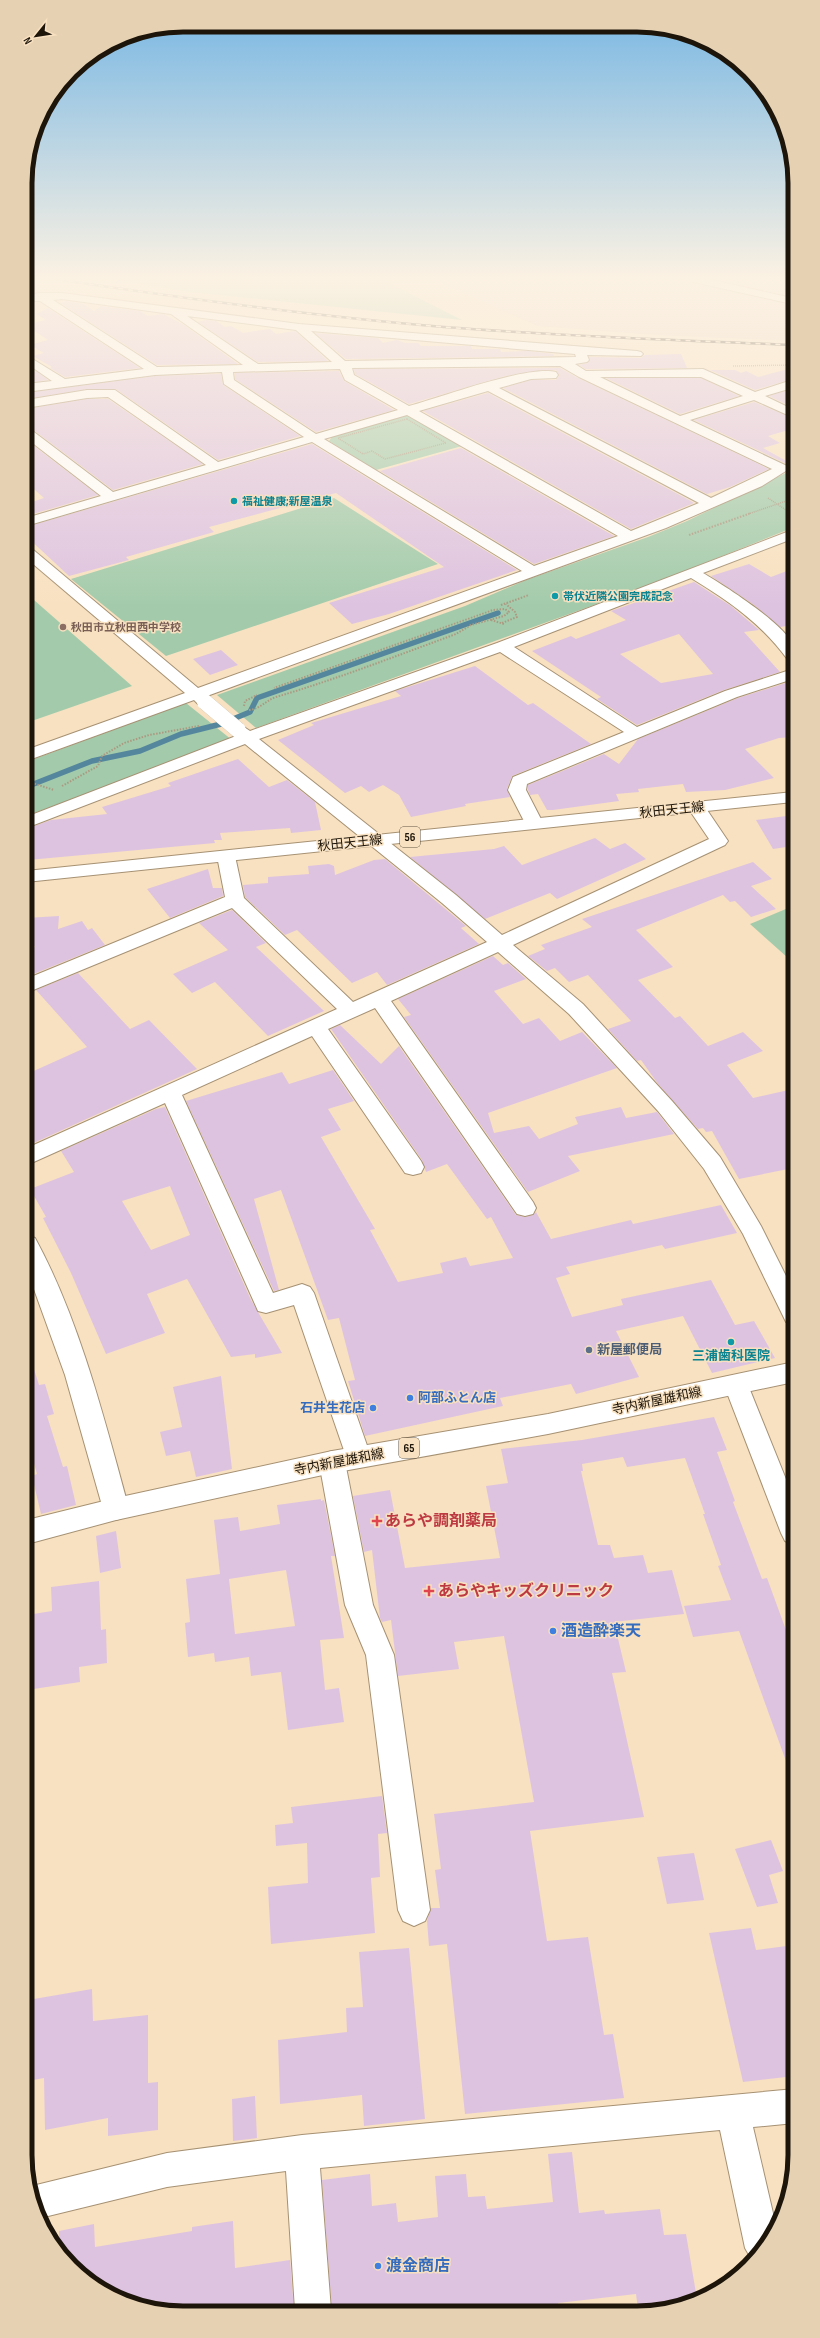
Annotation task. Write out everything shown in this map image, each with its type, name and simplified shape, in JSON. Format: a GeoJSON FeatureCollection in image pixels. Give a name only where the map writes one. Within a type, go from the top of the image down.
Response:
{"type":"FeatureCollection","features":[{"type":"Feature","properties":{"kind":"street"},"geometry":{"type":"LineString","coordinates":[[244,387],[314,438],[532,571]]}},
{"type":"Feature","properties":{"kind":"street"},"geometry":{"type":"LineString","coordinates":[[366,387],[629,536]]}},
{"type":"Feature","properties":{"kind":"street"},"geometry":{"type":"LineString","coordinates":[[32,520],[216,466],[408,412],[489,387]]}},
{"type":"Feature","properties":{"kind":"street"},"geometry":{"type":"LineString","coordinates":[[489,387],[711,504]]}},
{"type":"Feature","properties":{"kind":"street"},"geometry":{"type":"LineString","coordinates":[[610,387],[679,420],[787,466]]}},
{"type":"Feature","properties":{"kind":"street"},"geometry":{"type":"LineString","coordinates":[[736,387],[788,411]]}},
{"type":"Feature","properties":{"kind":"street"},"geometry":{"type":"LineString","coordinates":[[679,420],[783,387]]}},
{"type":"Feature","properties":{"kind":"street"},"geometry":{"type":"LineString","coordinates":[[32,403],[87,394],[112,393],[216,466]]}},
{"type":"Feature","properties":{"kind":"street"},"geometry":{"type":"LineString","coordinates":[[32,437],[111,497]]}},
{"type":"Feature","properties":{"kind":"street"},"geometry":{"type":"LineString","coordinates":[[32,754],[201,699],[532,571],[629,536],[711,504],[787,466]]}},
{"type":"Feature","properties":{"kind":"street"},"geometry":{"type":"LineString","coordinates":[[32,821],[242,734],[502,646],[788,536]]}},
{"type":"Feature","properties":{"kind":"street"},"geometry":{"type":"LineString","coordinates":[[774,541],[788,548]]}},
{"type":"Feature","properties":{"kind":"street"},"geometry":{"type":"LineString","coordinates":[[32,556],[242,734],[377,840],[576,1009],[665,1106],[712,1163],[753,1232],[788,1303]]}},
{"type":"Feature","properties":{"kind":"street"},"geometry":{"type":"LineString","coordinates":[[693,573],[732,597],[766,624],[788,651]]}},
{"type":"Feature","properties":{"kind":"street"},"geometry":{"type":"LineString","coordinates":[[502,646],[636,733]]}},
{"type":"Feature","properties":{"kind":"street"},"geometry":{"type":"LineString","coordinates":[[534,823],[518,790],[519,781],[731,694],[788,676]]}},
{"type":"Feature","properties":{"kind":"street","name":"秋田天王線"},"geometry":{"type":"LineString","coordinates":[[32,875],[534,823],[788,799]]}},
{"type":"Feature","properties":{"kind":"street"},"geometry":{"type":"LineString","coordinates":[[32,1155],[316,1027],[378,997],[499,944],[719,841],[697,808]]}},
{"type":"Feature","properties":{"kind":"street"},"geometry":{"type":"LineString","coordinates":[[226,856],[235,900],[350,1011]]}},
{"type":"Feature","properties":{"kind":"street"},"geometry":{"type":"LineString","coordinates":[[32,985],[235,900]]}},
{"type":"Feature","properties":{"kind":"street"},"geometry":{"type":"LineString","coordinates":[[378,997],[497,1170],[525,1208]]}},
{"type":"Feature","properties":{"kind":"street"},"geometry":{"type":"LineString","coordinates":[[316,1027],[413,1167]]}},
{"type":"Feature","properties":{"kind":"street"},"geometry":{"type":"LineString","coordinates":[[170,1092],[266,1304],[302,1293],[345,1460],[360,1605],[380,1655],[414,1910]]}},
{"type":"Feature","properties":{"kind":"street"},"geometry":{"type":"LineString","coordinates":[[32,1256],[66,1337],[92,1420],[116,1509]]}},
{"type":"Feature","properties":{"kind":"street","name":"寺内新屋雄和線"},"geometry":{"type":"LineString","coordinates":[[32,1531],[116,1509],[345,1460],[548,1424],[788,1373]]}},
{"type":"Feature","properties":{"kind":"street"},"geometry":{"type":"LineString","coordinates":[[736,1385],[788,1518]]}},
{"type":"Feature","properties":{"kind":"street"},"geometry":{"type":"LineString","coordinates":[[39,2201],[167,2170],[302,2152],[788,2107]]}},
{"type":"Feature","properties":{"kind":"street"},"geometry":{"type":"LineString","coordinates":[[733,2112],[761,2242]]}},
{"type":"Feature","properties":{"kind":"street"},"geometry":{"type":"LineString","coordinates":[[302,2152],[313,2306]]}},
{"type":"Feature","properties":{"kind":"path"},"geometry":{"type":"LineString","coordinates":[[407,419],[446,443],[385,459],[372,452],[363,454],[338,438],[407,419]]}},
{"type":"Feature","properties":{"kind":"path"},"geometry":{"type":"LineString","coordinates":[[776,504],[788,512]]}},
{"type":"Feature","properties":{"kind":"path"},"geometry":{"type":"LineString","coordinates":[[488,619],[497,621],[500,624],[517,617],[516,612],[506,604]]}},
{"type":"Feature","properties":{"kind":"path"},"geometry":{"type":"LineString","coordinates":[[258,709],[266,701],[317,686],[456,634],[471,625],[488,619],[504,616],[509,612],[505,609],[493,610],[270,690]]}},
{"type":"Feature","properties":{"kind":"path"},"geometry":{"type":"LineString","coordinates":[[243,712],[245,701],[263,692]]}},
{"type":"Feature","properties":{"kind":"path"},"geometry":{"type":"LineString","coordinates":[[61,787],[98,766],[102,756],[137,739],[169,730],[205,724]]}},
{"type":"Feature","properties":{"kind":"path"},"geometry":{"type":"LineString","coordinates":[[32,784],[55,790],[48,793]]}},
{"type":"Feature","properties":{"kind":"green space"},"geometry":{"type":"Polygon","coordinates":[[[405,416],[412,416],[462,446],[376,470],[329,441],[332,437],[405,416]]]}},
{"type":"Feature","properties":{"kind":"green space"},"geometry":{"type":"Polygon","coordinates":[[[788,472],[788,530],[660,581],[256,728],[217,695],[465,606],[526,580],[648,537],[687,521],[788,472]]]}},
{"type":"Feature","properties":{"kind":"green space"},"geometry":{"type":"Polygon","coordinates":[[[334,498],[438,564],[166,656],[71,579],[334,498]]]}},
{"type":"Feature","properties":{"kind":"green space"},"geometry":{"type":"Polygon","coordinates":[[[32,598],[132,686],[32,721],[32,598]]]}},
{"type":"Feature","properties":{"kind":"green space"},"geometry":{"type":"Polygon","coordinates":[[[186,703],[232,740],[32,814],[32,760],[186,703]]]}},
{"type":"Feature","properties":{"kind":"green space"},"geometry":{"type":"Polygon","coordinates":[[[788,908],[788,958],[750,924],[788,908]]]}},
{"type":"Feature","properties":{"kind":"building"},"geometry":{"type":"Polygon","coordinates":[[[71,387],[226,387],[300,436],[218,460],[116,389],[87,389],[32,398],[32,392],[71,387]]]}},
{"type":"Feature","properties":{"kind":"building"},"geometry":{"type":"Polygon","coordinates":[[[247,387],[355,387],[394,410],[316,432],[247,387]]]}},
{"type":"Feature","properties":{"kind":"building"},"geometry":{"type":"Polygon","coordinates":[[[379,387],[467,387],[409,404],[379,387]]]}},
{"type":"Feature","properties":{"kind":"building"},"geometry":{"type":"Polygon","coordinates":[[[597,387],[769,469],[730,487],[707,494],[503,388],[597,387]]]}},
{"type":"Feature","properties":{"kind":"building"},"geometry":{"type":"Polygon","coordinates":[[[625,387],[720,387],[739,396],[680,414],[625,387]]]}},
{"type":"Feature","properties":{"kind":"building"},"geometry":{"type":"Polygon","coordinates":[[[748,387],[765,387],[755,390],[748,387]]]}},
{"type":"Feature","properties":{"kind":"building"},"geometry":{"type":"Polygon","coordinates":[[[788,390],[788,405],[769,396],[788,390]]]}},
{"type":"Feature","properties":{"kind":"building"},"geometry":{"type":"Polygon","coordinates":[[[488,393],[694,503],[631,529],[423,411],[488,393]]]}},
{"type":"Feature","properties":{"kind":"building"},"geometry":{"type":"Polygon","coordinates":[[[87,399],[108,399],[203,464],[113,490],[32,429],[32,408],[87,399]]]}},
{"type":"Feature","properties":{"kind":"building"},"geometry":{"type":"Polygon","coordinates":[[[754,402],[788,416],[788,430],[768,436],[780,443],[763,448],[788,462],[788,464],[787,464],[694,420],[754,402]]]}},
{"type":"Feature","properties":{"kind":"building"},"geometry":{"type":"Polygon","coordinates":[[[312,444],[517,570],[389,614],[352,624],[329,603],[444,567],[336,493],[209,527],[214,532],[126,557],[129,560],[69,576],[32,542],[32,525],[312,444]]]}},
{"type":"Feature","properties":{"kind":"building"},"geometry":{"type":"Polygon","coordinates":[[[32,445],[98,495],[32,514],[32,502],[44,498],[32,487],[32,445]]]}},
{"type":"Feature","properties":{"kind":"building"},"geometry":{"type":"Polygon","coordinates":[[[461,448],[614,536],[534,564],[380,471],[461,448]]]}},
{"type":"Feature","properties":{"kind":"building"},"geometry":{"type":"Polygon","coordinates":[[[749,564],[771,577],[788,571],[788,626],[780,627],[754,605],[711,576],[749,564]]]}},
{"type":"Feature","properties":{"kind":"building"},"geometry":{"type":"Polygon","coordinates":[[[694,582],[731,606],[759,630],[744,632],[780,672],[724,690],[637,725],[597,699],[601,697],[532,651],[571,636],[576,639],[626,620],[611,611],[694,582]],[[679,634],[620,654],[661,683],[713,674],[679,634]]]}},
{"type":"Feature","properties":{"kind":"building"},"geometry":{"type":"Polygon","coordinates":[[[221,650],[238,665],[210,675],[193,659],[221,650]]]}},
{"type":"Feature","properties":{"kind":"building"},"geometry":{"type":"Polygon","coordinates":[[[475,666],[528,705],[533,703],[591,744],[512,776],[507,789],[510,797],[465,804],[466,806],[411,817],[399,795],[383,785],[369,792],[361,786],[345,793],[278,740],[314,725],[311,723],[401,696],[395,691],[475,666]]]}},
{"type":"Feature","properties":{"kind":"building"},"geometry":{"type":"Polygon","coordinates":[[[788,682],[788,737],[779,738],[745,749],[774,778],[725,790],[686,792],[683,784],[638,789],[639,792],[616,794],[619,801],[553,810],[547,810],[538,794],[530,795],[528,785],[604,754],[619,764],[638,739],[738,698],[788,682]]]}},
{"type":"Feature","properties":{"kind":"building"},"geometry":{"type":"Polygon","coordinates":[[[238,759],[269,787],[287,780],[315,802],[321,830],[291,833],[290,828],[220,833],[222,840],[214,840],[215,843],[32,860],[32,827],[51,820],[107,814],[102,807],[171,786],[168,783],[238,759]]]}},
{"type":"Feature","properties":{"kind":"building"},"geometry":{"type":"Polygon","coordinates":[[[786,816],[788,819],[788,847],[773,849],[756,820],[786,816]]]}},
{"type":"Feature","properties":{"kind":"building"},"geometry":{"type":"Polygon","coordinates":[[[595,838],[610,849],[625,843],[646,859],[557,899],[550,893],[485,919],[410,857],[494,849],[504,846],[522,865],[595,838]]]}},
{"type":"Feature","properties":{"kind":"building"},"geometry":{"type":"Polygon","coordinates":[[[385,859],[466,926],[461,928],[479,944],[387,985],[377,972],[352,983],[297,930],[285,935],[245,897],[243,885],[268,883],[268,877],[309,874],[308,866],[329,864],[334,866],[335,875],[374,860],[385,859]]]}},
{"type":"Feature","properties":{"kind":"building"},"geometry":{"type":"Polygon","coordinates":[[[753,862],[772,879],[751,886],[776,909],[751,917],[735,901],[730,902],[723,895],[636,930],[673,967],[638,980],[675,1018],[680,1016],[708,1046],[743,1032],[763,1051],[727,1065],[753,1098],[788,1090],[788,1169],[739,1179],[712,1131],[706,1132],[703,1128],[698,1129],[658,1084],[641,1060],[637,1061],[608,1029],[631,1021],[588,975],[569,982],[555,968],[547,971],[528,956],[545,949],[541,945],[592,927],[582,919],[753,862]]]}},
{"type":"Feature","properties":{"kind":"building"},"geometry":{"type":"Polygon","coordinates":[[[208,869],[213,888],[222,888],[223,896],[170,918],[147,889],[208,869]]]}},
{"type":"Feature","properties":{"kind":"building"},"geometry":{"type":"Polygon","coordinates":[[[232,910],[266,943],[256,947],[324,1011],[268,1036],[215,982],[192,993],[173,974],[228,950],[199,923],[232,910]]]}},
{"type":"Feature","properties":{"kind":"building"},"geometry":{"type":"Polygon","coordinates":[[[59,916],[58,929],[82,921],[88,930],[92,928],[105,945],[32,975],[32,948],[35,947],[32,944],[32,918],[59,916]]]}},
{"type":"Feature","properties":{"kind":"building"},"geometry":{"type":"Polygon","coordinates":[[[493,956],[503,965],[508,963],[526,979],[494,991],[523,1024],[539,1018],[560,1041],[582,1032],[617,1068],[488,1113],[494,1133],[529,1126],[539,1139],[578,1124],[575,1117],[621,1107],[626,1118],[657,1112],[674,1134],[568,1156],[580,1171],[528,1192],[404,1017],[411,1015],[398,999],[493,956]]]}},
{"type":"Feature","properties":{"kind":"building"},"geometry":{"type":"Polygon","coordinates":[[[78,973],[130,1029],[149,1020],[197,1069],[32,1144],[32,1072],[87,1047],[36,990],[78,973]]]}},
{"type":"Feature","properties":{"kind":"building"},"geometry":{"type":"Polygon","coordinates":[[[340,1025],[381,1064],[399,1046],[516,1215],[525,1217],[533,1215],[536,1212],[551,1239],[631,1220],[633,1224],[721,1205],[737,1233],[665,1249],[662,1245],[566,1267],[570,1274],[556,1278],[572,1317],[623,1305],[621,1299],[711,1280],[735,1325],[754,1321],[775,1358],[712,1373],[683,1316],[616,1331],[639,1377],[576,1394],[571,1384],[500,1398],[503,1406],[365,1436],[348,1381],[355,1380],[339,1318],[328,1320],[281,1190],[254,1199],[279,1290],[274,1291],[186,1101],[282,1072],[289,1084],[333,1070],[354,1101],[328,1109],[341,1130],[321,1137],[375,1229],[370,1230],[398,1282],[443,1273],[440,1263],[466,1257],[470,1266],[513,1258],[491,1217],[487,1219],[447,1164],[426,1172],[422,1160],[331,1029],[340,1025]]]}},
{"type":"Feature","properties":{"kind":"building"},"geometry":{"type":"Polygon","coordinates":[[[165,1107],[251,1300],[282,1353],[255,1358],[255,1354],[231,1357],[187,1279],[147,1294],[165,1333],[106,1354],[71,1273],[43,1218],[46,1217],[32,1192],[32,1188],[74,1172],[61,1151],[156,1109],[165,1107]],[[170,1186],[122,1201],[151,1250],[190,1235],[170,1186]]]}},
{"type":"Feature","properties":{"kind":"building"},"geometry":{"type":"Polygon","coordinates":[[[32,1366],[39,1385],[45,1384],[54,1414],[47,1416],[63,1467],[67,1466],[76,1505],[41,1514],[32,1476],[37,1474],[32,1456],[32,1366]]]}},
{"type":"Feature","properties":{"kind":"building"},"geometry":{"type":"Polygon","coordinates":[[[221,1376],[232,1469],[196,1477],[190,1451],[166,1456],[160,1432],[182,1427],[173,1387],[221,1376]]]}},
{"type":"Feature","properties":{"kind":"building"},"geometry":{"type":"Polygon","coordinates":[[[714,1417],[727,1450],[717,1452],[735,1501],[733,1502],[762,1579],[767,1578],[788,1636],[788,1767],[739,1631],[693,1637],[684,1606],[731,1600],[718,1566],[721,1565],[685,1458],[627,1467],[623,1457],[582,1464],[583,1471],[581,1471],[598,1545],[610,1545],[614,1558],[643,1555],[648,1573],[672,1570],[684,1614],[614,1622],[626,1672],[612,1673],[644,1817],[530,1831],[547,1941],[588,1937],[604,2035],[613,2034],[624,2098],[465,2114],[447,1944],[429,1946],[427,1921],[431,1908],[440,1908],[435,1870],[441,1869],[434,1814],[534,1802],[504,1636],[454,1642],[459,1669],[398,1676],[391,1620],[382,1622],[380,1618],[372,1550],[364,1552],[353,1496],[390,1490],[405,1568],[500,1558],[486,1486],[508,1483],[501,1449],[582,1440],[714,1417]]]}},
{"type":"Feature","properties":{"kind":"building"},"geometry":{"type":"Polygon","coordinates":[[[321,1499],[321,1501],[324,1500],[335,1556],[331,1556],[344,1638],[320,1640],[325,1690],[339,1688],[344,1722],[288,1730],[281,1672],[251,1676],[249,1657],[215,1662],[214,1653],[188,1657],[185,1623],[190,1622],[186,1579],[220,1574],[214,1520],[238,1517],[240,1531],[280,1524],[277,1505],[321,1499]],[[286,1570],[229,1579],[235,1634],[295,1626],[286,1570]]]}},
{"type":"Feature","properties":{"kind":"building"},"geometry":{"type":"Polygon","coordinates":[[[116,1531],[121,1568],[100,1573],[96,1536],[116,1531]]]}},
{"type":"Feature","properties":{"kind":"building"},"geometry":{"type":"Polygon","coordinates":[[[99,1581],[101,1630],[106,1629],[107,1663],[79,1667],[80,1682],[32,1689],[32,1614],[52,1611],[51,1587],[99,1581]]]}},
{"type":"Feature","properties":{"kind":"building"},"geometry":{"type":"Polygon","coordinates":[[[382,1796],[387,1833],[378,1834],[380,1877],[371,1878],[375,1933],[271,1944],[268,1887],[308,1883],[307,1843],[276,1846],[275,1825],[293,1823],[291,1807],[382,1796]]]}},
{"type":"Feature","properties":{"kind":"building"},"geometry":{"type":"Polygon","coordinates":[[[771,1840],[783,1871],[769,1875],[778,1903],[757,1907],[735,1849],[771,1840]]]}},
{"type":"Feature","properties":{"kind":"building"},"geometry":{"type":"Polygon","coordinates":[[[694,1853],[704,1900],[667,1904],[657,1857],[694,1853]]]}},
{"type":"Feature","properties":{"kind":"building"},"geometry":{"type":"Polygon","coordinates":[[[751,1928],[756,1950],[788,1946],[788,2077],[743,2082],[709,1933],[751,1928]]]}},
{"type":"Feature","properties":{"kind":"building"},"geometry":{"type":"Polygon","coordinates":[[[409,1948],[425,2119],[364,2126],[362,2095],[280,2104],[278,2040],[347,2032],[346,2008],[363,2007],[359,1952],[409,1948]]]}},
{"type":"Feature","properties":{"kind":"building"},"geometry":{"type":"Polygon","coordinates":[[[92,1989],[93,2021],[148,2015],[148,2083],[158,2082],[158,2130],[108,2136],[108,2118],[45,2130],[44,2078],[32,2080],[32,1999],[92,1989]]]}},
{"type":"Feature","properties":{"kind":"building"},"geometry":{"type":"Polygon","coordinates":[[[255,2096],[257,2138],[233,2141],[232,2099],[255,2096]]]}},
{"type":"Feature","properties":{"kind":"building"},"geometry":{"type":"Polygon","coordinates":[[[572,2152],[579,2213],[604,2210],[605,2214],[660,2209],[664,2235],[686,2234],[696,2294],[676,2301],[647,2306],[638,2306],[636,2294],[558,2303],[558,2306],[332,2306],[322,2180],[370,2174],[372,2206],[396,2203],[398,2222],[438,2217],[435,2176],[466,2174],[468,2197],[485,2196],[487,2209],[553,2202],[548,2154],[572,2152]]]}},
{"type":"Feature","properties":{"kind":"building"},"geometry":{"type":"Polygon","coordinates":[[[233,2221],[235,2268],[290,2260],[294,2306],[173,2306],[144,2301],[116,2290],[99,2281],[76,2262],[59,2242],[59,2231],[94,2224],[95,2247],[192,2231],[192,2227],[233,2221]]]}},
{"type":"Feature","properties":{"kind":"waterway"},"geometry":{"type":"LineString","coordinates":[[32,785],[92,761],[140,751],[181,734],[221,724],[250,712],[257,698],[498,613]]}},
{"type":"Feature","properties":{"kind":"place","name":"福祉健康;新屋温泉"},"geometry":{"type":"Point","coordinates":[234,501]}},
{"type":"Feature","properties":{"kind":"place","name":"帯伏近隣公園完成記念"},"geometry":{"type":"Point","coordinates":[555,596]}},
{"type":"Feature","properties":{"kind":"place","name":"秋田市立秋田西中学校"},"geometry":{"type":"Point","coordinates":[63,627]}},
{"type":"Feature","properties":{"kind":"place","name":"三浦歯科医院"},"geometry":{"type":"Point","coordinates":[731,1342]}},
{"type":"Feature","properties":{"kind":"place","name":"新屋郵便局"},"geometry":{"type":"Point","coordinates":[589,1350]}},
{"type":"Feature","properties":{"kind":"place","name":"阿部ふとん店"},"geometry":{"type":"Point","coordinates":[410,1398]}},
{"type":"Feature","properties":{"kind":"place","name":"石井生花店"},"geometry":{"type":"Point","coordinates":[373,1408]}},
{"type":"Feature","properties":{"kind":"place","name":"あらや調剤薬局"},"geometry":{"type":"Point","coordinates":[377,1521]}},
{"type":"Feature","properties":{"kind":"place","name":"あらやキッズクリニック"},"geometry":{"type":"Point","coordinates":[429,1591]}},
{"type":"Feature","properties":{"kind":"place","name":"酒造酔楽天"},"geometry":{"type":"Point","coordinates":[553,1631]}},
{"type":"Feature","properties":{"kind":"place","name":"渡金商店"},"geometry":{"type":"Point","coordinates":[378,2266]}}]}
